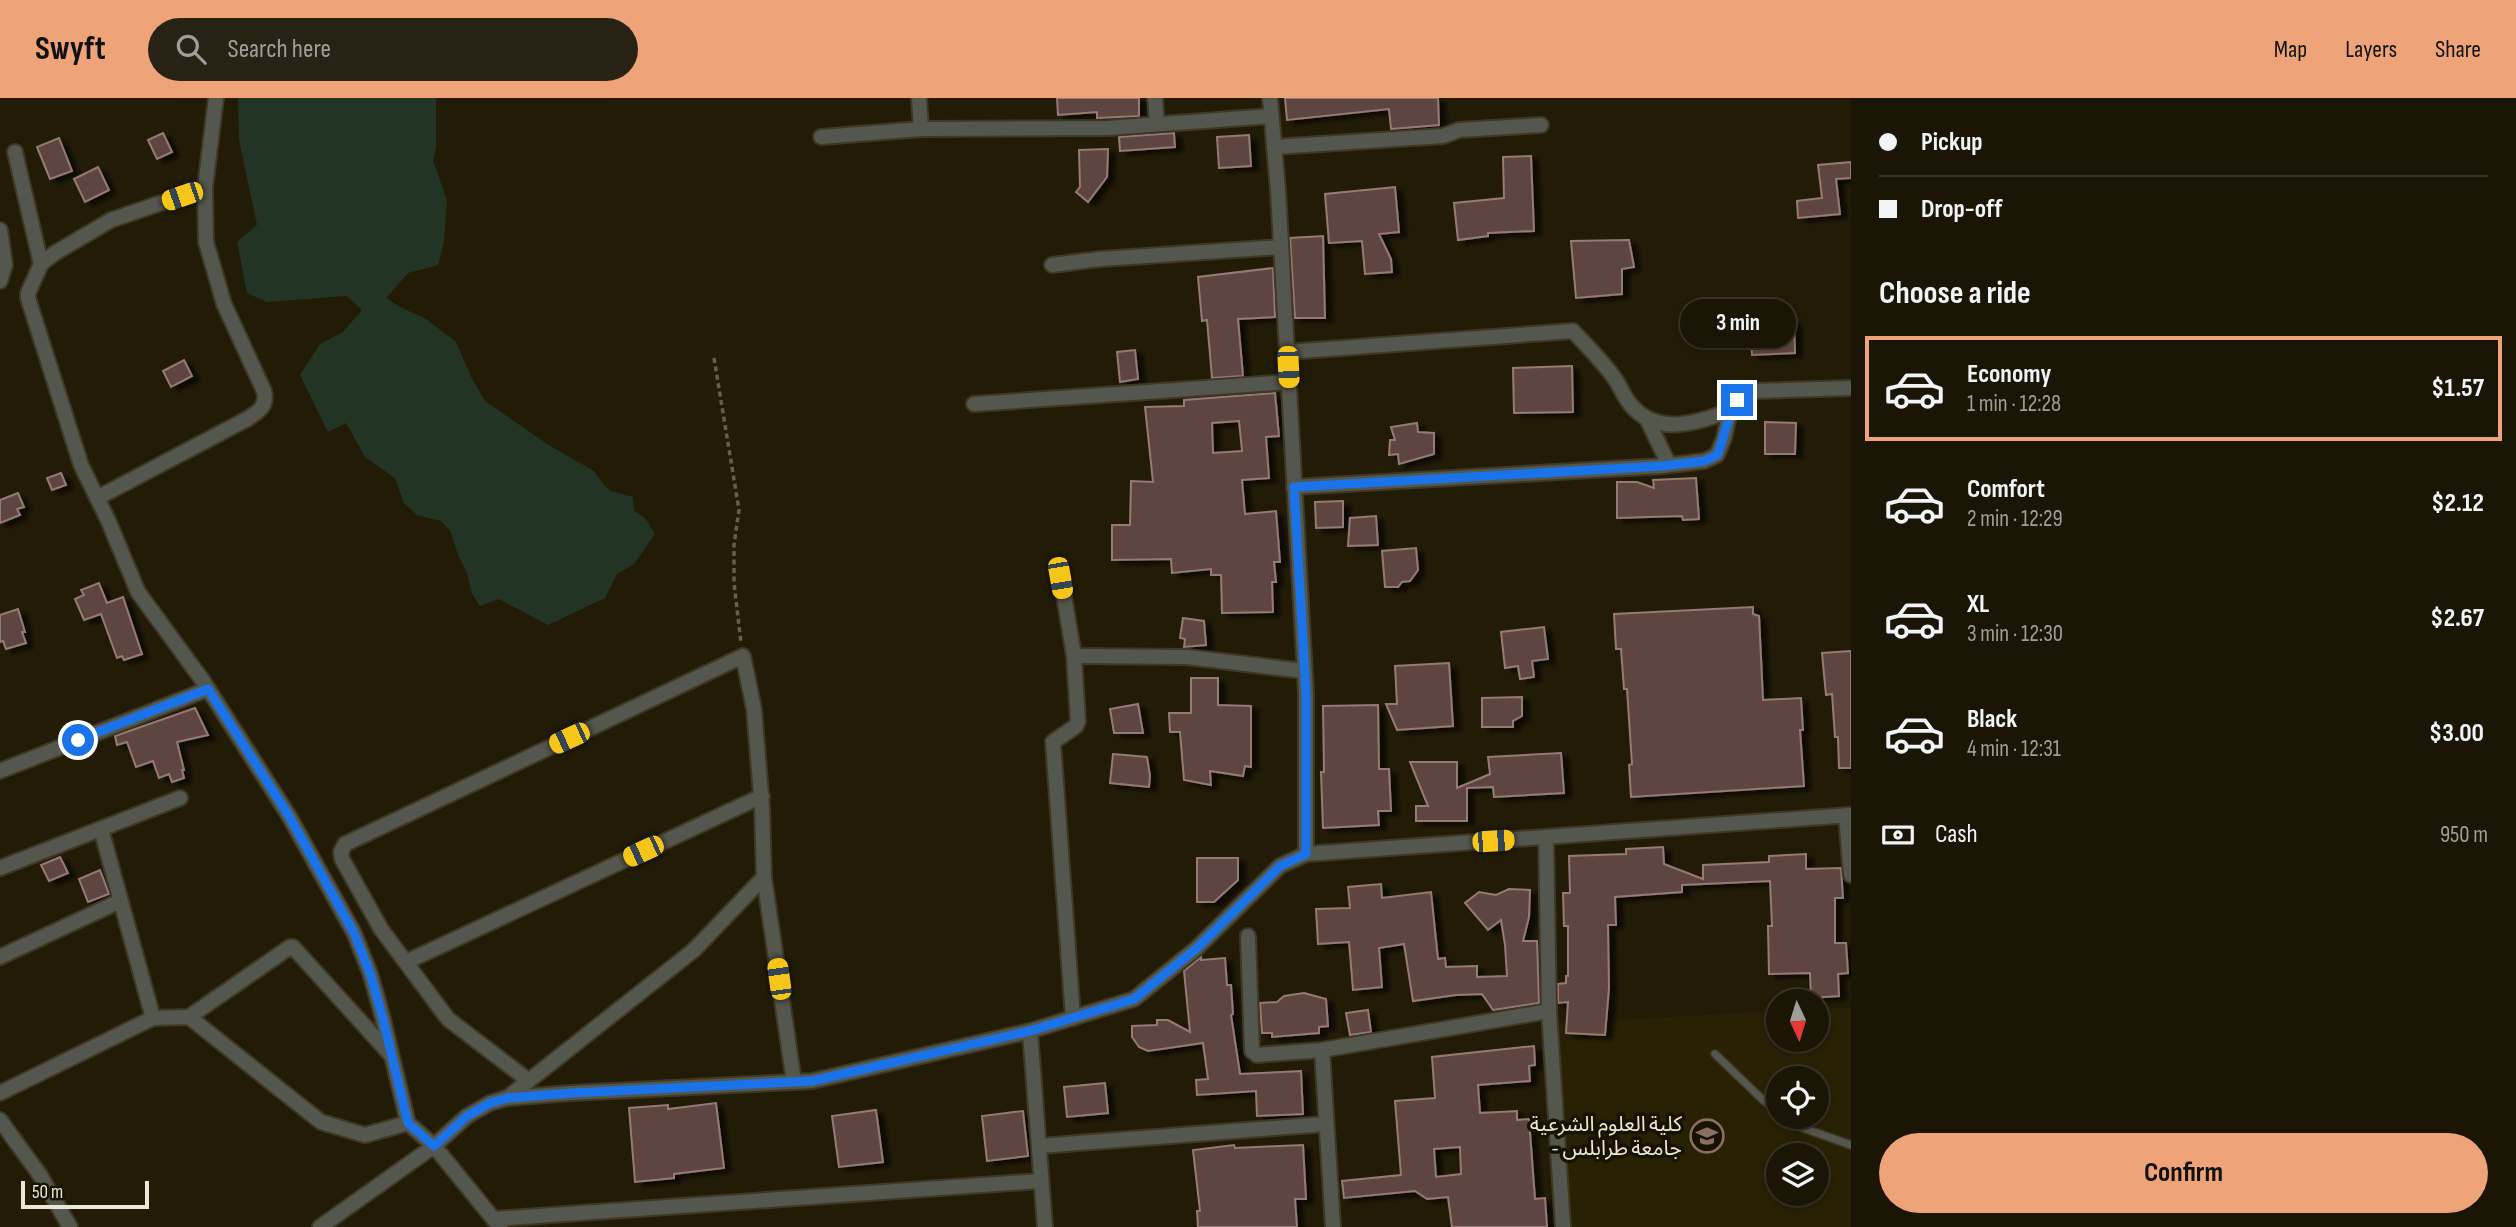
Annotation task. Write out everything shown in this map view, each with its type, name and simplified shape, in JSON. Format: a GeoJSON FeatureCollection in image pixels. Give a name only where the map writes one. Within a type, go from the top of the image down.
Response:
{"type":"FeatureCollection","features":[{"type":"Feature","properties":{"kind":"street"},"geometry":{"type":"LineString","coordinates":[[97,498],[247,419],[259,411],[265,400],[264,391],[224,304],[206,242],[205,188],[216,98]]}},
{"type":"Feature","properties":{"kind":"street"},"geometry":{"type":"LineString","coordinates":[[919,98],[921,129]]}},
{"type":"Feature","properties":{"kind":"street"},"geometry":{"type":"LineString","coordinates":[[1155,98],[1157,124]]}},
{"type":"Feature","properties":{"kind":"street"},"geometry":{"type":"LineString","coordinates":[[1270,98],[1281,247],[1304,671],[1306,854]]}},
{"type":"Feature","properties":{"kind":"street"},"geometry":{"type":"LineString","coordinates":[[821,137],[921,129],[1066,130],[1271,116]]}},
{"type":"Feature","properties":{"kind":"street"},"geometry":{"type":"LineString","coordinates":[[1274,147],[1443,136],[1459,130],[1541,125]]}},
{"type":"Feature","properties":{"kind":"street"},"geometry":{"type":"LineString","coordinates":[[15,152],[41,264]]}},
{"type":"Feature","properties":{"kind":"street"},"geometry":{"type":"LineString","coordinates":[[205,188],[111,220],[55,253],[41,264],[28,298],[81,465],[138,592],[208,689],[289,816],[354,933],[370,973],[408,1123],[434,1146],[497,1223],[1041,1181]]}},
{"type":"Feature","properties":{"kind":"street"},"geometry":{"type":"LineString","coordinates":[[0,230],[5,265],[0,281]]}},
{"type":"Feature","properties":{"kind":"street"},"geometry":{"type":"LineString","coordinates":[[1052,265],[1100,259],[1281,247]]}},
{"type":"Feature","properties":{"kind":"street"},"geometry":{"type":"LineString","coordinates":[[1287,352],[1573,331],[1613,376],[1630,403],[1648,421],[1669,465]]}},
{"type":"Feature","properties":{"kind":"street"},"geometry":{"type":"LineString","coordinates":[[975,404],[1289,382]]}},
{"type":"Feature","properties":{"kind":"street"},"geometry":{"type":"LineString","coordinates":[[1294,487],[1704,461],[1717,455],[1730,411],[1737,400],[1754,391],[1851,388]]}},
{"type":"Feature","properties":{"kind":"street"},"geometry":{"type":"LineString","coordinates":[[1648,421],[1669,424],[1695,423],[1730,411]]}},
{"type":"Feature","properties":{"kind":"street"},"geometry":{"type":"LineString","coordinates":[[1060,578],[1074,656],[1077,724],[1053,742],[1073,1018]]}},
{"type":"Feature","properties":{"kind":"street"},"geometry":{"type":"LineString","coordinates":[[529,1081],[448,1019],[381,929],[342,859],[341,852],[345,844],[743,656],[754,709],[762,796],[764,877],[794,1082]]}},
{"type":"Feature","properties":{"kind":"street"},"geometry":{"type":"LineString","coordinates":[[1074,656],[1187,657],[1304,671]]}},
{"type":"Feature","properties":{"kind":"street"},"geometry":{"type":"LineString","coordinates":[[0,771],[208,689]]}},
{"type":"Feature","properties":{"kind":"street"},"geometry":{"type":"LineString","coordinates":[[405,962],[762,796]]}},
{"type":"Feature","properties":{"kind":"street"},"geometry":{"type":"LineString","coordinates":[[0,868],[180,798]]}},
{"type":"Feature","properties":{"kind":"street"},"geometry":{"type":"LineString","coordinates":[[320,1227],[434,1146],[467,1116],[490,1103],[507,1098],[812,1081],[1030,1031],[1134,999],[1197,948],[1280,866],[1306,854],[1849,815],[1851,875]]}},
{"type":"Feature","properties":{"kind":"street"},"geometry":{"type":"LineString","coordinates":[[100,829],[153,1018]]}},
{"type":"Feature","properties":{"kind":"street"},"geometry":{"type":"LineString","coordinates":[[1546,837],[1549,1011],[1563,1227]]}},
{"type":"Feature","properties":{"kind":"street"},"geometry":{"type":"LineString","coordinates":[[507,1098],[694,950],[764,877]]}},
{"type":"Feature","properties":{"kind":"street"},"geometry":{"type":"LineString","coordinates":[[0,957],[120,901]]}},
{"type":"Feature","properties":{"kind":"street"},"geometry":{"type":"LineString","coordinates":[[1248,936],[1252,1051],[1257,1055],[1322,1050],[1549,1011]]}},
{"type":"Feature","properties":{"kind":"street"},"geometry":{"type":"LineString","coordinates":[[0,1093],[153,1018],[189,1017],[290,947],[293,947],[391,1055]]}},
{"type":"Feature","properties":{"kind":"street"},"geometry":{"type":"LineString","coordinates":[[189,1017],[321,1122],[365,1135],[408,1123]]}},
{"type":"Feature","properties":{"kind":"street"},"geometry":{"type":"LineString","coordinates":[[1030,1031],[1045,1227]]}},
{"type":"Feature","properties":{"kind":"street"},"geometry":{"type":"LineString","coordinates":[[1322,1050],[1333,1227]]}},
{"type":"Feature","properties":{"kind":"street"},"geometry":{"type":"LineString","coordinates":[[0,1120],[40,1175],[69,1227]]}},
{"type":"Feature","properties":{"kind":"street"},"geometry":{"type":"LineString","coordinates":[[1039,1146],[1326,1124]]}},
{"type":"Feature","properties":{"kind":"lane"},"geometry":{"type":"LineString","coordinates":[[1715,1054],[1766,1102]]}},
{"type":"Feature","properties":{"kind":"lane"},"geometry":{"type":"LineString","coordinates":[[1807,1129],[1851,1145]]}},
{"type":"Feature","properties":{"kind":"path"},"geometry":{"type":"LineString","coordinates":[[714,358],[738,510],[734,583],[743,656]]}},
{"type":"Feature","properties":{"kind":"shaded area","name":"كلية العلوم الشرعية - جامعة طرابلس"},"geometry":{"type":"Polygon","coordinates":[[[1851,1008],[1851,1227],[1568,1227],[1555,1023],[1766,1012],[1766,1052],[1829,1052],[1829,1009],[1851,1008]]]}},
{"type":"Feature","properties":{"kind":"green space"},"geometry":{"type":"Polygon","coordinates":[[[238,98],[436,98],[436,148],[433,161],[447,200],[444,241],[438,265],[408,273],[386,298],[426,319],[456,342],[485,401],[547,444],[594,471],[611,491],[633,497],[634,511],[645,518],[655,534],[634,564],[617,574],[605,598],[548,625],[499,599],[480,606],[472,594],[451,532],[441,521],[417,515],[404,503],[395,478],[365,457],[346,423],[328,432],[300,375],[320,344],[343,332],[362,310],[347,296],[267,302],[247,293],[237,242],[257,225],[239,140],[238,98]]]}},
{"type":"Feature","properties":{"kind":"building"},"geometry":{"type":"Polygon","coordinates":[[[1057,98],[1139,98],[1139,116],[1097,118],[1097,112],[1058,115],[1057,98]]]}},
{"type":"Feature","properties":{"kind":"building"},"geometry":{"type":"Polygon","coordinates":[[[1285,98],[1438,98],[1439,125],[1391,129],[1389,109],[1287,120],[1285,98]]]}},
{"type":"Feature","properties":{"kind":"building"},"geometry":{"type":"Polygon","coordinates":[[[163,133],[172,152],[157,159],[148,140],[163,133]]]}},
{"type":"Feature","properties":{"kind":"building"},"geometry":{"type":"Polygon","coordinates":[[[1174,133],[1175,147],[1120,151],[1119,137],[1174,133]]]}},
{"type":"Feature","properties":{"kind":"building"},"geometry":{"type":"Polygon","coordinates":[[[1249,135],[1251,166],[1219,168],[1217,137],[1249,135]]]}},
{"type":"Feature","properties":{"kind":"building"},"geometry":{"type":"Polygon","coordinates":[[[59,138],[72,171],[50,179],[37,147],[59,138]]]}},
{"type":"Feature","properties":{"kind":"building"},"geometry":{"type":"Polygon","coordinates":[[[1108,149],[1107,177],[1088,202],[1076,192],[1080,187],[1079,150],[1108,149]]]}},
{"type":"Feature","properties":{"kind":"building"},"geometry":{"type":"Polygon","coordinates":[[[1531,156],[1534,231],[1488,233],[1488,236],[1458,240],[1454,203],[1504,198],[1503,157],[1531,156]]]}},
{"type":"Feature","properties":{"kind":"building"},"geometry":{"type":"Polygon","coordinates":[[[1851,162],[1851,178],[1836,179],[1840,214],[1798,218],[1797,201],[1822,198],[1818,165],[1851,162]]]}},
{"type":"Feature","properties":{"kind":"building"},"geometry":{"type":"Polygon","coordinates":[[[98,167],[109,190],[85,202],[74,179],[98,167]]]}},
{"type":"Feature","properties":{"kind":"building"},"geometry":{"type":"Polygon","coordinates":[[[1395,187],[1399,232],[1379,234],[1391,259],[1392,272],[1365,274],[1362,241],[1329,243],[1325,194],[1395,187]]]}},
{"type":"Feature","properties":{"kind":"building"},"geometry":{"type":"Polygon","coordinates":[[[1323,236],[1325,318],[1295,318],[1290,238],[1323,236]]]}},
{"type":"Feature","properties":{"kind":"building"},"geometry":{"type":"Polygon","coordinates":[[[1629,240],[1634,267],[1622,269],[1622,294],[1576,298],[1571,241],[1629,240]]]}},
{"type":"Feature","properties":{"kind":"building"},"geometry":{"type":"Polygon","coordinates":[[[1273,268],[1275,317],[1238,319],[1243,376],[1212,378],[1207,320],[1202,321],[1198,277],[1273,268]]]}},
{"type":"Feature","properties":{"kind":"building"},"geometry":{"type":"Polygon","coordinates":[[[1794,321],[1795,353],[1752,355],[1750,323],[1794,321]]]}},
{"type":"Feature","properties":{"kind":"building"},"geometry":{"type":"Polygon","coordinates":[[[1135,350],[1138,379],[1120,382],[1117,352],[1135,350]]]}},
{"type":"Feature","properties":{"kind":"building"},"geometry":{"type":"Polygon","coordinates":[[[184,360],[192,376],[171,387],[163,371],[184,360]]]}},
{"type":"Feature","properties":{"kind":"building"},"geometry":{"type":"Polygon","coordinates":[[[1572,366],[1573,412],[1514,413],[1513,368],[1572,366]]]}},
{"type":"Feature","properties":{"kind":"building"},"geometry":{"type":"Polygon","coordinates":[[[1275,393],[1279,436],[1266,437],[1269,478],[1242,480],[1245,514],[1276,511],[1280,562],[1274,562],[1276,582],[1272,582],[1273,612],[1222,613],[1221,575],[1211,575],[1211,569],[1172,573],[1171,559],[1112,560],[1112,525],[1130,525],[1131,481],[1153,482],[1145,407],[1184,406],[1184,400],[1275,393]],[[1239,421],[1212,423],[1213,453],[1242,451],[1239,421]]]}},
{"type":"Feature","properties":{"kind":"building"},"geometry":{"type":"Polygon","coordinates":[[[1765,422],[1796,423],[1795,454],[1765,454],[1765,422]]]}},
{"type":"Feature","properties":{"kind":"building"},"geometry":{"type":"Polygon","coordinates":[[[1417,423],[1418,432],[1434,433],[1434,454],[1399,464],[1398,454],[1389,455],[1390,440],[1395,440],[1391,427],[1417,423]]]}},
{"type":"Feature","properties":{"kind":"building"},"geometry":{"type":"Polygon","coordinates":[[[61,473],[66,485],[52,490],[47,478],[61,473]]]}},
{"type":"Feature","properties":{"kind":"building"},"geometry":{"type":"Polygon","coordinates":[[[1696,478],[1699,519],[1683,520],[1682,516],[1617,518],[1617,482],[1637,482],[1654,488],[1653,480],[1696,478]]]}},
{"type":"Feature","properties":{"kind":"building"},"geometry":{"type":"Polygon","coordinates":[[[18,493],[24,507],[17,509],[20,515],[0,523],[0,500],[18,493]]]}},
{"type":"Feature","properties":{"kind":"building"},"geometry":{"type":"Polygon","coordinates":[[[1343,501],[1343,527],[1316,528],[1315,502],[1343,501]]]}},
{"type":"Feature","properties":{"kind":"building"},"geometry":{"type":"Polygon","coordinates":[[[1376,516],[1378,545],[1348,546],[1350,518],[1376,516]]]}},
{"type":"Feature","properties":{"kind":"building"},"geometry":{"type":"Polygon","coordinates":[[[1416,548],[1418,570],[1410,581],[1402,582],[1398,587],[1385,587],[1382,551],[1416,548]]]}},
{"type":"Feature","properties":{"kind":"building"},"geometry":{"type":"Polygon","coordinates":[[[99,583],[107,603],[123,597],[142,654],[124,660],[122,656],[117,658],[101,614],[84,620],[75,599],[84,595],[81,590],[99,583]]]}},
{"type":"Feature","properties":{"kind":"building"},"geometry":{"type":"Polygon","coordinates":[[[1753,607],[1753,614],[1759,616],[1763,700],[1801,698],[1804,786],[1631,797],[1629,765],[1632,764],[1627,689],[1624,689],[1621,649],[1616,649],[1614,614],[1753,607]]]}},
{"type":"Feature","properties":{"kind":"building"},"geometry":{"type":"Polygon","coordinates":[[[18,609],[26,643],[6,649],[3,641],[0,642],[0,615],[18,609]]]}},
{"type":"Feature","properties":{"kind":"building"},"geometry":{"type":"Polygon","coordinates":[[[1183,618],[1204,621],[1206,645],[1184,647],[1185,639],[1180,638],[1183,618]]]}},
{"type":"Feature","properties":{"kind":"building"},"geometry":{"type":"Polygon","coordinates":[[[1544,627],[1548,659],[1532,661],[1534,677],[1520,679],[1518,666],[1505,668],[1501,632],[1544,627]]]}},
{"type":"Feature","properties":{"kind":"building"},"geometry":{"type":"Polygon","coordinates":[[[1851,651],[1851,768],[1839,768],[1832,694],[1826,695],[1822,653],[1851,651]]]}},
{"type":"Feature","properties":{"kind":"building"},"geometry":{"type":"Polygon","coordinates":[[[1449,663],[1453,726],[1397,730],[1386,704],[1397,704],[1395,666],[1449,663]]]}},
{"type":"Feature","properties":{"kind":"building"},"geometry":{"type":"Polygon","coordinates":[[[1191,678],[1218,678],[1218,705],[1251,706],[1251,767],[1245,766],[1243,776],[1210,771],[1211,785],[1184,780],[1180,732],[1170,732],[1169,713],[1191,713],[1191,678]]]}},
{"type":"Feature","properties":{"kind":"building"},"geometry":{"type":"Polygon","coordinates":[[[1522,697],[1522,716],[1513,721],[1513,727],[1482,727],[1482,698],[1522,697]]]}},
{"type":"Feature","properties":{"kind":"building"},"geometry":{"type":"Polygon","coordinates":[[[1138,704],[1143,733],[1114,733],[1110,709],[1138,704]]]}},
{"type":"Feature","properties":{"kind":"building"},"geometry":{"type":"Polygon","coordinates":[[[1378,705],[1379,769],[1389,769],[1391,811],[1378,811],[1379,825],[1323,828],[1323,706],[1378,705]]]}},
{"type":"Feature","properties":{"kind":"building"},"geometry":{"type":"Polygon","coordinates":[[[195,708],[208,735],[177,742],[184,778],[172,782],[169,774],[159,778],[153,761],[136,767],[127,742],[117,745],[115,736],[195,708]]]}},
{"type":"Feature","properties":{"kind":"building"},"geometry":{"type":"Polygon","coordinates":[[[1561,753],[1564,793],[1494,797],[1493,787],[1467,788],[1467,821],[1416,821],[1416,806],[1428,806],[1410,762],[1457,762],[1457,788],[1490,774],[1488,757],[1561,753]]]}},
{"type":"Feature","properties":{"kind":"building"},"geometry":{"type":"Polygon","coordinates":[[[1113,754],[1147,757],[1149,787],[1110,783],[1113,754]]]}},
{"type":"Feature","properties":{"kind":"building"},"geometry":{"type":"Polygon","coordinates":[[[1663,847],[1664,864],[1703,879],[1703,865],[1769,862],[1769,856],[1806,854],[1806,869],[1841,868],[1843,898],[1835,898],[1835,943],[1846,943],[1848,973],[1838,974],[1839,996],[1829,997],[1829,989],[1811,989],[1810,973],[1769,974],[1768,926],[1772,926],[1770,881],[1682,885],[1682,892],[1615,897],[1616,925],[1608,925],[1609,988],[1605,1035],[1566,1033],[1568,1002],[1558,1003],[1558,984],[1566,983],[1568,976],[1568,926],[1564,926],[1563,893],[1570,893],[1569,856],[1626,854],[1626,849],[1663,847]]]}},
{"type":"Feature","properties":{"kind":"building"},"geometry":{"type":"Polygon","coordinates":[[[60,857],[68,873],[49,881],[41,865],[60,857]]]}},
{"type":"Feature","properties":{"kind":"building"},"geometry":{"type":"Polygon","coordinates":[[[1197,858],[1238,858],[1238,880],[1214,902],[1197,902],[1197,858]]]}},
{"type":"Feature","properties":{"kind":"building"},"geometry":{"type":"Polygon","coordinates":[[[100,870],[109,894],[88,902],[79,879],[100,870]]]}},
{"type":"Feature","properties":{"kind":"building"},"geometry":{"type":"Polygon","coordinates":[[[1381,884],[1382,898],[1431,892],[1438,959],[1445,958],[1446,967],[1477,966],[1477,977],[1507,976],[1501,920],[1488,930],[1465,903],[1479,892],[1496,895],[1509,889],[1530,890],[1529,917],[1523,941],[1537,941],[1539,1003],[1493,1010],[1482,994],[1413,1001],[1404,944],[1379,948],[1382,987],[1353,990],[1349,942],[1318,944],[1316,909],[1350,908],[1348,887],[1381,884]]]}},
{"type":"Feature","properties":{"kind":"building"},"geometry":{"type":"Polygon","coordinates":[[[1201,957],[1201,960],[1225,958],[1227,985],[1231,985],[1231,1015],[1240,1074],[1301,1071],[1303,1114],[1257,1116],[1256,1091],[1197,1095],[1196,1080],[1208,1079],[1203,1043],[1148,1051],[1139,1047],[1132,1037],[1132,1026],[1157,1025],[1157,1020],[1168,1020],[1190,1032],[1184,971],[1201,957]]]}},
{"type":"Feature","properties":{"kind":"building"},"geometry":{"type":"Polygon","coordinates":[[[1304,993],[1326,999],[1328,1026],[1319,1027],[1319,1033],[1272,1037],[1272,1033],[1262,1033],[1260,1003],[1277,1002],[1284,996],[1304,993]]]}},
{"type":"Feature","properties":{"kind":"building"},"geometry":{"type":"Polygon","coordinates":[[[1368,1010],[1371,1032],[1350,1035],[1346,1013],[1368,1010]]]}},
{"type":"Feature","properties":{"kind":"building"},"geometry":{"type":"Polygon","coordinates":[[[1534,1046],[1535,1065],[1529,1066],[1530,1081],[1478,1085],[1480,1113],[1517,1111],[1517,1120],[1529,1119],[1535,1199],[1545,1198],[1547,1227],[1452,1227],[1448,1197],[1427,1199],[1415,1191],[1344,1198],[1342,1181],[1401,1175],[1395,1101],[1435,1098],[1432,1057],[1534,1046]],[[1460,1147],[1434,1149],[1436,1177],[1461,1174],[1460,1147]]]}},
{"type":"Feature","properties":{"kind":"building"},"geometry":{"type":"Polygon","coordinates":[[[1105,1083],[1108,1113],[1067,1117],[1064,1087],[1105,1083]]]}},
{"type":"Feature","properties":{"kind":"building"},"geometry":{"type":"Polygon","coordinates":[[[716,1103],[724,1168],[674,1174],[674,1178],[635,1182],[629,1108],[668,1105],[668,1109],[716,1103]]]}},
{"type":"Feature","properties":{"kind":"building"},"geometry":{"type":"Polygon","coordinates":[[[876,1110],[883,1162],[839,1167],[832,1116],[876,1110]]]}},
{"type":"Feature","properties":{"kind":"building"},"geometry":{"type":"Polygon","coordinates":[[[1023,1111],[1028,1156],[987,1161],[982,1116],[1023,1111]]]}},
{"type":"Feature","properties":{"kind":"building"},"geometry":{"type":"Polygon","coordinates":[[[1234,1145],[1235,1148],[1303,1145],[1306,1199],[1295,1199],[1297,1227],[1198,1227],[1197,1211],[1200,1211],[1193,1150],[1234,1145]]]}},
{"type":"Feature","properties":{"kind":"place","name":"كلية العلوم الشرعية - جامعة طرابلس"},"geometry":{"type":"Point","coordinates":[1707,1136]}},
{"type":"Feature","properties":{"kind":"route"},"geometry":{"type":"LineString","coordinates":[[78,740],[208,689],[289,816],[354,933],[370,973],[382,1015],[408,1123],[434,1146],[467,1116],[490,1103],[507,1098],[812,1081],[1030,1031],[1134,999],[1197,948],[1280,866],[1306,854],[1306,693],[1294,487],[1662,466],[1704,461],[1717,455],[1730,411],[1737,400]]}}]}
